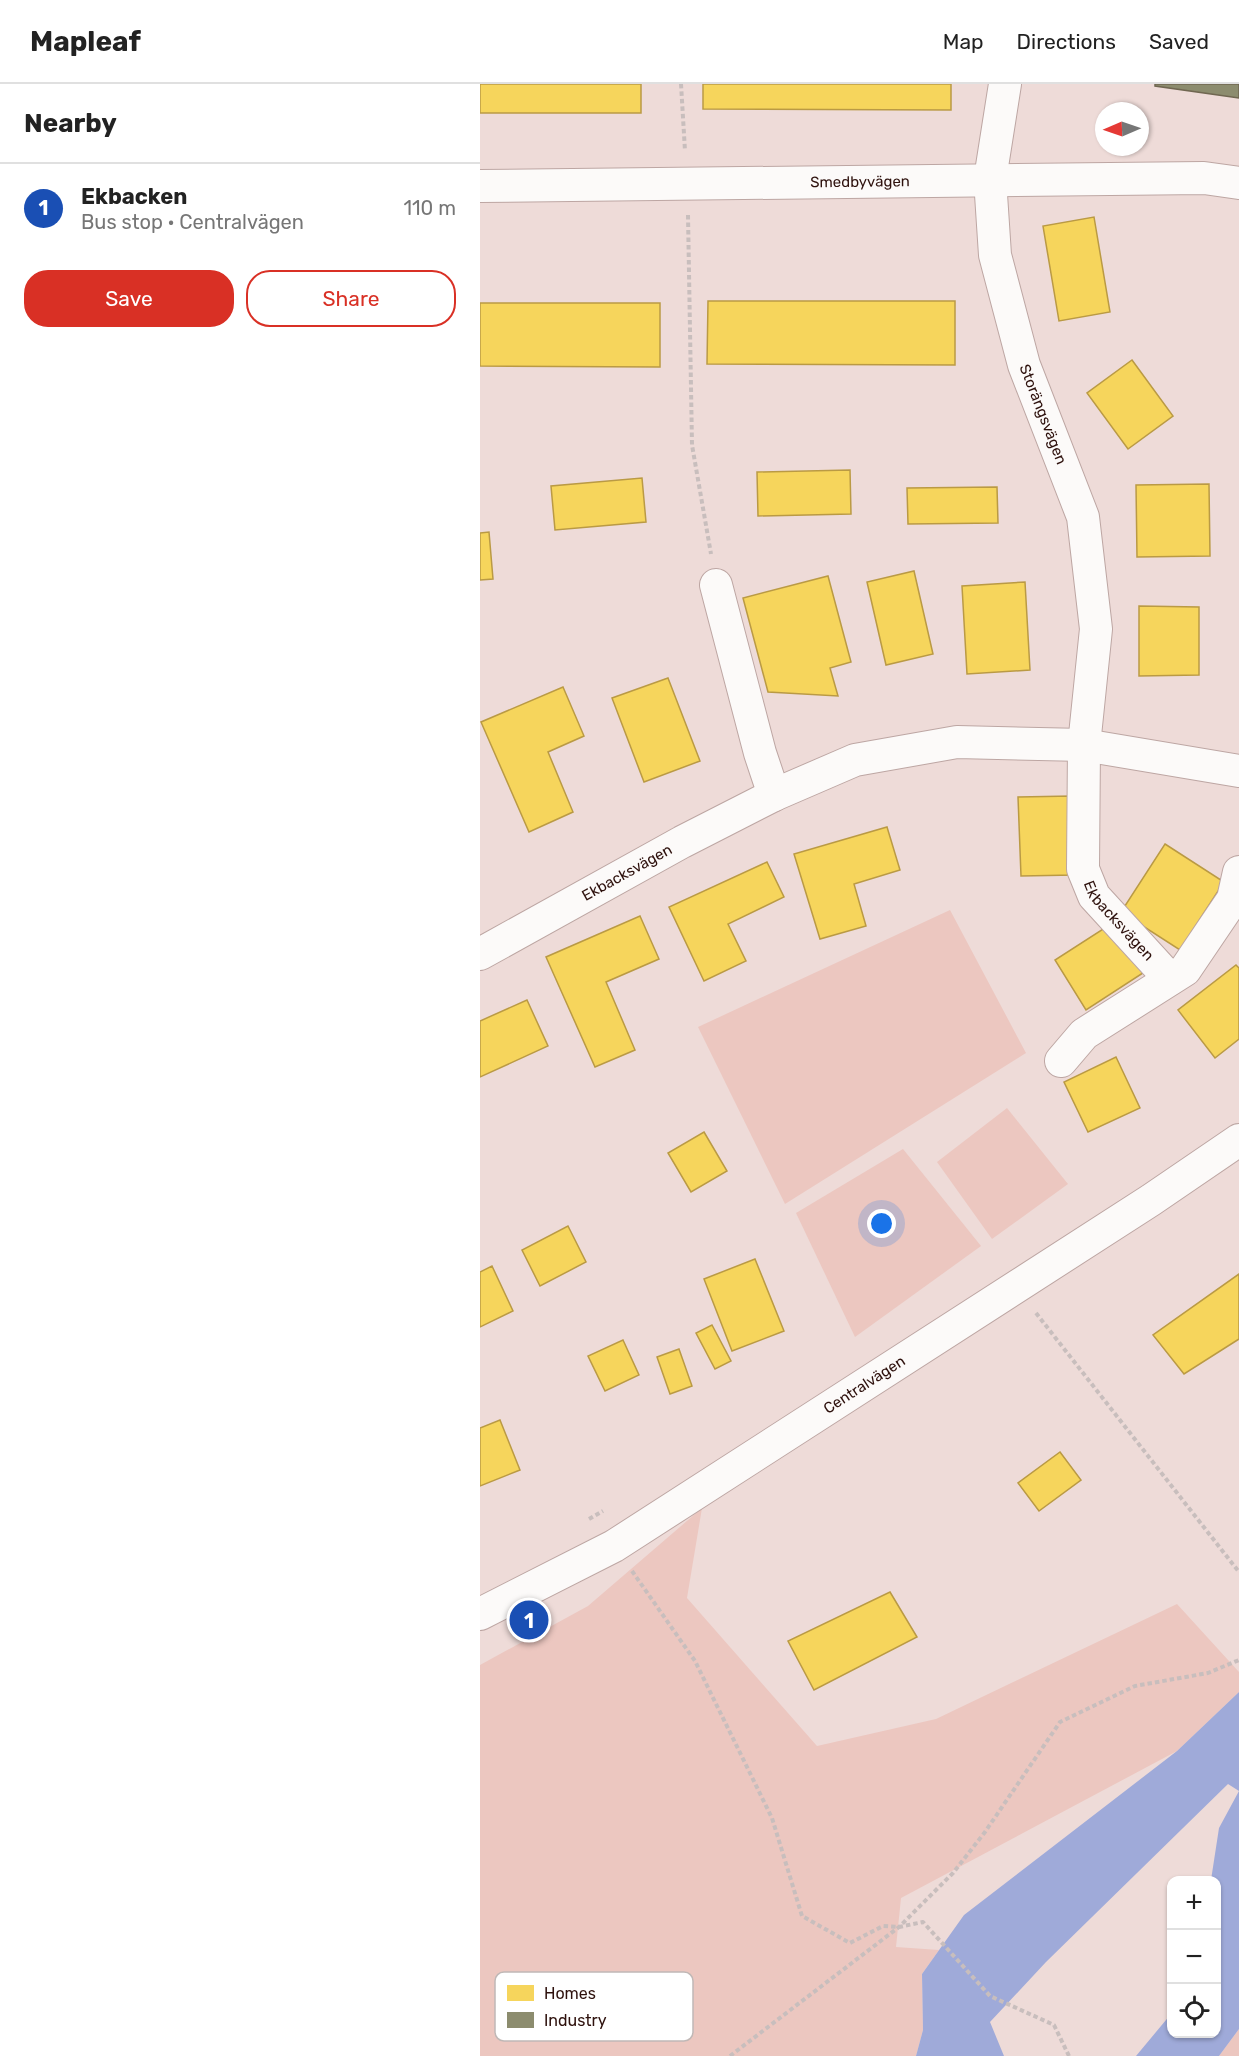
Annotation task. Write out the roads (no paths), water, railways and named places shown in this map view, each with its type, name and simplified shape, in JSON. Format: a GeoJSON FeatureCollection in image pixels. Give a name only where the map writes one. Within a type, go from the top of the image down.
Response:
{"type":"FeatureCollection","features":[{"type":"Feature","properties":{"kind":"street","name":"Storängsvägen"},"geometry":{"type":"LineString","coordinates":[[1005,84],[990,179],[995,255],[1024,366],[1083,518],[1096,629],[1084,745]]}},
{"type":"Feature","properties":{"kind":"street","name":"Smedbyvägen"},"geometry":{"type":"LineString","coordinates":[[480,186],[1204,178],[1239,183]]}},
{"type":"Feature","properties":{"kind":"street"},"geometry":{"type":"LineString","coordinates":[[716,585],[760,753],[774,795]]}},
{"type":"Feature","properties":{"kind":"street","name":"Ekbacksvägen"},"geometry":{"type":"LineString","coordinates":[[480,954],[682,842],[774,795],[855,760],[957,742],[1084,745],[1239,771]]}},
{"type":"Feature","properties":{"kind":"street","name":"Ekbacksvägen"},"geometry":{"type":"LineString","coordinates":[[1084,745],[1083,868],[1094,896],[1170,980]]}},
{"type":"Feature","properties":{"kind":"street"},"geometry":{"type":"LineString","coordinates":[[1061,1060],[1084,1034],[1185,970],[1233,899],[1239,872]]}},
{"type":"Feature","properties":{"kind":"street","name":"Centralvägen"},"geometry":{"type":"LineString","coordinates":[[480,1614],[614,1546],[1151,1200],[1239,1140]]}},
{"type":"Feature","properties":{"kind":"water"},"geometry":{"type":"Polygon","coordinates":[[[1239,1692],[1239,1791],[1228,1784],[1046,1962],[990,2022],[1004,2056],[916,2056],[923,2030],[922,1974],[964,1915],[1177,1751],[1239,1692]]]}},
{"type":"Feature","properties":{"kind":"water"},"geometry":{"type":"Polygon","coordinates":[[[1239,1791],[1239,2029],[1219,2056],[1136,2056],[1167,2019],[1167,2038],[1221,2038],[1221,1876],[1212,1876],[1219,1828],[1239,1791]]]}},
{"type":"Feature","properties":{"kind":"place","name":"Ekbacken"},"geometry":{"type":"Point","coordinates":[529,1620]}}]}
